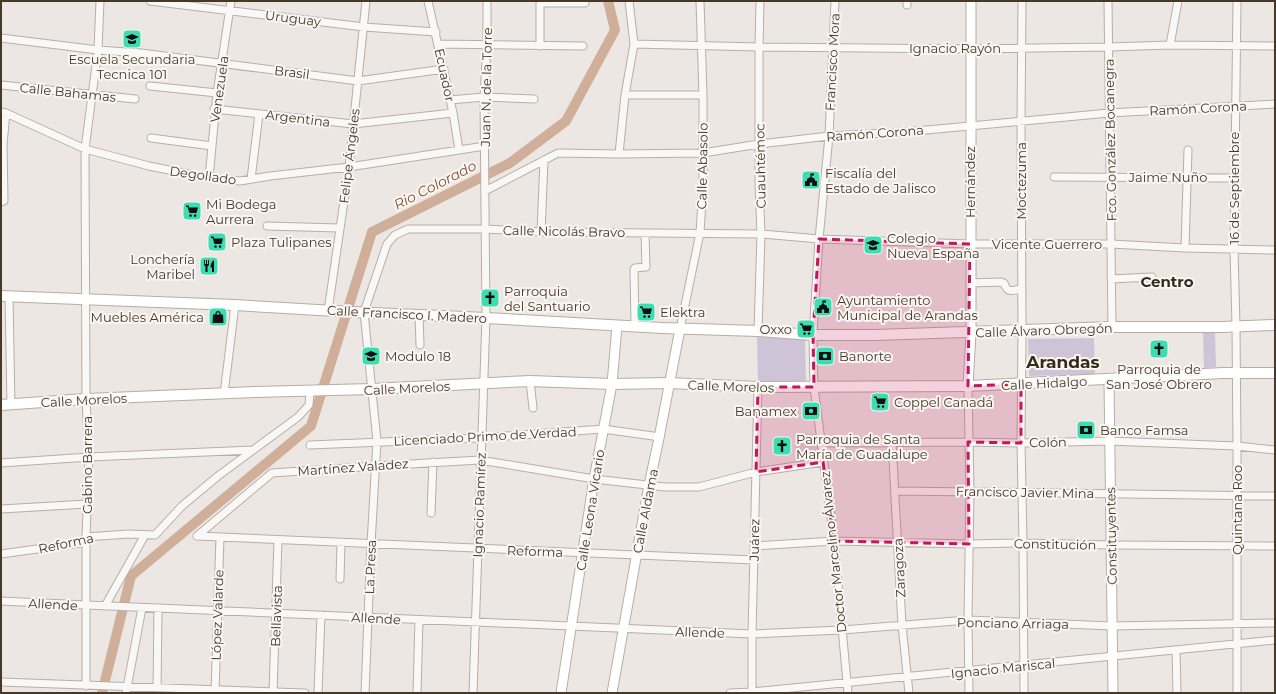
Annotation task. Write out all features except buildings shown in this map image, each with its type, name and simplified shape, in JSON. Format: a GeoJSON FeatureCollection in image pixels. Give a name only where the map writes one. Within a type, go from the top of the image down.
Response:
{"type":"FeatureCollection","features":[{"type":"Feature","properties":{"kind":"main road","name":"Hernández"},"geometry":{"type":"LineString","coordinates":[[968,386],[971,333],[971,1]]}},
{"type":"Feature","properties":{"kind":"main road","name":"Calle Francisco I. Madero"},"geometry":{"type":"LineString","coordinates":[[5,296],[235,305],[813,335]]}},
{"type":"Feature","properties":{"kind":"main road","name":"Calle Álvaro Obregón"},"geometry":{"type":"LineString","coordinates":[[813,335],[971,333],[1112,328],[1275,325]]}},
{"type":"Feature","properties":{"kind":"main road","name":"Calle Leona Vicario"},"geometry":{"type":"LineString","coordinates":[[561,693],[594,479],[612,384],[617,326]]}},
{"type":"Feature","properties":{"kind":"main road","name":"Calle Aldama"},"geometry":{"type":"LineString","coordinates":[[612,693],[649,485],[660,437],[680,329]]}},
{"type":"Feature","properties":{"kind":"main road","name":"Calle Hidalgo"},"geometry":{"type":"LineString","coordinates":[[814,387],[968,386],[1236,373],[1275,373]]}},
{"type":"Feature","properties":{"kind":"main road","name":"Constituyentes"},"geometry":{"type":"LineString","coordinates":[[1109,380],[1112,693]]}},
{"type":"Feature","properties":{"kind":"main road","name":"Calle Morelos"},"geometry":{"type":"LineString","coordinates":[[6,405],[86,399],[372,389],[530,381],[612,384],[669,384],[758,388],[814,387]]}},
{"type":"Feature","properties":{"kind":"street","name":"Gabino Barrera"},"geometry":{"type":"LineString","coordinates":[[89,686],[86,537],[89,457],[86,399],[85,149],[98,50],[100,1]]}},
{"type":"Feature","properties":{"kind":"street","name":"Uruguay"},"geometry":{"type":"LineString","coordinates":[[150,1],[364,27],[436,32]]}},
{"type":"Feature","properties":{"kind":"street","name":"Venezuela"},"geometry":{"type":"LineString","coordinates":[[208,178],[216,93],[222,64],[231,1]]}},
{"type":"Feature","properties":{"kind":"street","name":"Felipe Ángeles"},"geometry":{"type":"LineString","coordinates":[[330,311],[339,228],[349,167],[366,1]]}},
{"type":"Feature","properties":{"kind":"street","name":"Ecuador"},"geometry":{"type":"LineString","coordinates":[[428,1],[439,44],[459,150]]}},
{"type":"Feature","properties":{"kind":"street","name":"Juan N. de la Torre"},"geometry":{"type":"LineString","coordinates":[[486,318],[484,97],[487,46],[487,1]]}},
{"type":"Feature","properties":{"kind":"street"},"geometry":{"type":"LineString","coordinates":[[619,154],[625,95],[634,44],[629,1]]}},
{"type":"Feature","properties":{"kind":"street","name":"Calle Abasolo"},"geometry":{"type":"LineString","coordinates":[[680,329],[700,233],[703,184],[703,95],[700,1]]}},
{"type":"Feature","properties":{"kind":"street","name":"Cuauhtémoc"},"geometry":{"type":"LineString","coordinates":[[758,331],[761,234],[759,184],[760,1]]}},
{"type":"Feature","properties":{"kind":"street","name":"Francisco Mora"},"geometry":{"type":"LineString","coordinates":[[814,387],[813,335],[819,238],[829,136],[835,1]]}},
{"type":"Feature","properties":{"kind":"street","name":"Moctezuma"},"geometry":{"type":"LineString","coordinates":[[1022,1],[1021,443],[1024,693]]}},
{"type":"Feature","properties":{"kind":"street","name":"Fco. González Bocanegra"},"geometry":{"type":"LineString","coordinates":[[1108,1],[1112,328]]}},
{"type":"Feature","properties":{"kind":"street"},"geometry":{"type":"LineString","coordinates":[[1170,45],[1178,1]]}},
{"type":"Feature","properties":{"kind":"street","name":"16 de Septiembre"},"geometry":{"type":"LineString","coordinates":[[1236,326],[1234,178],[1237,1]]}},
{"type":"Feature","properties":{"kind":"street"},"geometry":{"type":"LineString","coordinates":[[540,46],[540,2],[585,3]]}},
{"type":"Feature","properties":{"kind":"street","name":"Brasil"},"geometry":{"type":"LineString","coordinates":[[1,38],[98,50],[140,53],[358,81],[444,69]]}},
{"type":"Feature","properties":{"kind":"street"},"geometry":{"type":"LineString","coordinates":[[439,44],[487,46],[583,46]]}},
{"type":"Feature","properties":{"kind":"street","name":"Ignacio Rayón"},"geometry":{"type":"LineString","coordinates":[[634,44],[759,47],[970,48],[1108,48],[1170,45],[1275,46]]}},
{"type":"Feature","properties":{"kind":"street","name":"Calle Bahamas"},"geometry":{"type":"LineString","coordinates":[[1,85],[135,99]]}},
{"type":"Feature","properties":{"kind":"street"},"geometry":{"type":"LineString","coordinates":[[150,86],[216,93]]}},
{"type":"Feature","properties":{"kind":"street"},"geometry":{"type":"LineString","coordinates":[[625,95],[703,95]]}},
{"type":"Feature","properties":{"kind":"street"},"geometry":{"type":"LineString","coordinates":[[450,100],[484,97],[534,99]]}},
{"type":"Feature","properties":{"kind":"street","name":"Ramón Corona"},"geometry":{"type":"LineString","coordinates":[[484,188],[558,153],[703,153],[759,144],[829,136],[905,132],[1109,113],[1275,104]]}},
{"type":"Feature","properties":{"kind":"street","name":"Argentina"},"geometry":{"type":"LineString","coordinates":[[214,109],[353,124],[453,112]]}},
{"type":"Feature","properties":{"kind":"street"},"geometry":{"type":"LineString","coordinates":[[1,202],[4,201],[2,144],[3,112]]}},
{"type":"Feature","properties":{"kind":"street","name":"Degollado"},"geometry":{"type":"LineString","coordinates":[[3,112],[85,149],[149,166],[208,178],[240,181],[349,167],[485,146]]}},
{"type":"Feature","properties":{"kind":"street"},"geometry":{"type":"LineString","coordinates":[[251,179],[259,114]]}},
{"type":"Feature","properties":{"kind":"street"},"geometry":{"type":"LineString","coordinates":[[151,138],[212,146]]}},
{"type":"Feature","properties":{"kind":"street"},"geometry":{"type":"LineString","coordinates":[[1185,248],[1188,150]]}},
{"type":"Feature","properties":{"kind":"street"},"geometry":{"type":"LineString","coordinates":[[541,232],[544,160]]}},
{"type":"Feature","properties":{"kind":"street","name":"Jaime Nuño"},"geometry":{"type":"LineString","coordinates":[[1054,177],[1234,178]]}},
{"type":"Feature","properties":{"kind":"street"},"geometry":{"type":"LineString","coordinates":[[267,226],[339,228]]}},
{"type":"Feature","properties":{"kind":"street","name":"Calle Nicolás Bravo"},"geometry":{"type":"LineString","coordinates":[[364,312],[387,244],[395,235],[408,229],[761,234],[819,238]]}},
{"type":"Feature","properties":{"kind":"street"},"geometry":{"type":"LineString","coordinates":[[635,326],[634,269],[646,267],[645,233]]}},
{"type":"Feature","properties":{"kind":"street","name":"Vicente Guerrero"},"geometry":{"type":"LineString","coordinates":[[819,238],[970,244],[1111,244],[1185,248],[1275,250]]}},
{"type":"Feature","properties":{"kind":"street"},"geometry":{"type":"LineString","coordinates":[[1111,279],[1152,278]]}},
{"type":"Feature","properties":{"kind":"street"},"geometry":{"type":"LineString","coordinates":[[970,283],[1001,282],[1004,283],[1008,291],[1022,289]]}},
{"type":"Feature","properties":{"kind":"street"},"geometry":{"type":"LineString","coordinates":[[5,296],[6,405]]}},
{"type":"Feature","properties":{"kind":"street"},"geometry":{"type":"LineString","coordinates":[[224,394],[235,305]]}},
{"type":"Feature","properties":{"kind":"street","name":"La Presa"},"geometry":{"type":"LineString","coordinates":[[364,312],[377,441],[365,693]]}},
{"type":"Feature","properties":{"kind":"street"},"geometry":{"type":"LineString","coordinates":[[419,315],[420,345]]}},
{"type":"Feature","properties":{"kind":"street","name":"Ignacio Ramírez"},"geometry":{"type":"LineString","coordinates":[[473,693],[486,318]]}},
{"type":"Feature","properties":{"kind":"street","name":"Quintana Roo"},"geometry":{"type":"LineString","coordinates":[[1236,326],[1236,496],[1238,546],[1237,693]]}},
{"type":"Feature","properties":{"kind":"street"},"geometry":{"type":"LineString","coordinates":[[530,381],[533,408]]}},
{"type":"Feature","properties":{"kind":"street"},"geometry":{"type":"LineString","coordinates":[[968,386],[970,492],[968,620],[969,693]]}},
{"type":"Feature","properties":{"kind":"street","name":"Doctor Marcelino Álvarez"},"geometry":{"type":"LineString","coordinates":[[814,387],[834,541],[848,693]]}},
{"type":"Feature","properties":{"kind":"street","name":"Juárez"},"geometry":{"type":"LineString","coordinates":[[752,693],[758,388]]}},
{"type":"Feature","properties":{"kind":"street"},"geometry":{"type":"LineString","coordinates":[[1,463],[89,457],[253,450],[298,417],[309,405],[314,391]]}},
{"type":"Feature","properties":{"kind":"street","name":"Licenciado Primo de Verdad"},"geometry":{"type":"LineString","coordinates":[[310,445],[377,441],[481,438],[603,429],[660,437]]}},
{"type":"Feature","properties":{"kind":"street","name":"Colón"},"geometry":{"type":"LineString","coordinates":[[821,443],[1021,443],[1109,441],[1237,446],[1275,450]]}},
{"type":"Feature","properties":{"kind":"street","name":"Zaragoza"},"geometry":{"type":"LineString","coordinates":[[892,442],[902,625],[909,693]]}},
{"type":"Feature","properties":{"kind":"street","name":"Reforma"},"geometry":{"type":"LineString","coordinates":[[1,554],[80,543],[86,537],[155,534],[182,506],[218,476],[253,450]]}},
{"type":"Feature","properties":{"kind":"street","name":"Martínez Valadez"},"geometry":{"type":"LineString","coordinates":[[197,536],[272,473],[480,460],[594,479],[665,487],[698,487],[756,472],[823,462]]}},
{"type":"Feature","properties":{"kind":"street"},"geometry":{"type":"LineString","coordinates":[[431,513],[433,462]]}},
{"type":"Feature","properties":{"kind":"street","name":"Francisco Javier Mina"},"geometry":{"type":"LineString","coordinates":[[895,491],[1275,496]]}},
{"type":"Feature","properties":{"kind":"street"},"geometry":{"type":"LineString","coordinates":[[1,509],[87,504]]}},
{"type":"Feature","properties":{"kind":"street"},"geometry":{"type":"LineString","coordinates":[[107,606],[145,535]]}},
{"type":"Feature","properties":{"kind":"street","name":"Reforma"},"geometry":{"type":"LineString","coordinates":[[197,536],[754,560]]}},
{"type":"Feature","properties":{"kind":"street","name":"López Valarde"},"geometry":{"type":"LineString","coordinates":[[215,691],[220,537]]}},
{"type":"Feature","properties":{"kind":"street","name":"Bellavista"},"geometry":{"type":"LineString","coordinates":[[273,692],[278,540]]}},
{"type":"Feature","properties":{"kind":"street","name":"Constitución"},"geometry":{"type":"LineString","coordinates":[[754,546],[834,541],[969,544],[1023,543],[1275,546]]}},
{"type":"Feature","properties":{"kind":"street"},"geometry":{"type":"LineString","coordinates":[[340,579],[341,542]]}},
{"type":"Feature","properties":{"kind":"street","name":"Allende"},"geometry":{"type":"LineString","coordinates":[[1,601],[87,606],[752,634]]}},
{"type":"Feature","properties":{"kind":"street"},"geometry":{"type":"LineString","coordinates":[[125,689],[140,608]]}},
{"type":"Feature","properties":{"kind":"street"},"geometry":{"type":"LineString","coordinates":[[157,690],[158,608]]}},
{"type":"Feature","properties":{"kind":"street"},"geometry":{"type":"LineString","coordinates":[[318,693],[321,615]]}},
{"type":"Feature","properties":{"kind":"street"},"geometry":{"type":"LineString","coordinates":[[417,693],[419,620]]}},
{"type":"Feature","properties":{"kind":"street","name":"Ponciano Arriaga"},"geometry":{"type":"LineString","coordinates":[[752,634],[842,630],[968,620],[1112,626],[1275,623]]}},
{"type":"Feature","properties":{"kind":"street","name":"Ignacio Mariscal"},"geometry":{"type":"LineString","coordinates":[[730,693],[798,690],[847,683],[1275,640]]}},
{"type":"Feature","properties":{"kind":"street"},"geometry":{"type":"LineString","coordinates":[[1176,650],[1177,693]]}},
{"type":"Feature","properties":{"kind":"street"},"geometry":{"type":"LineString","coordinates":[[1,682],[125,689],[305,693]]}},
{"type":"Feature","properties":{"kind":"highlighted area"},"geometry":{"type":"Polygon","coordinates":[[[819,239],[970,244],[968,386],[1021,384],[1021,443],[968,442],[969,544],[834,541],[823,462],[756,472],[758,387],[814,387],[813,335],[819,239]]]}},
{"type":"Feature","properties":{"kind":"shaded area"},"geometry":{"type":"Polygon","coordinates":[[[1203,332],[1215,332],[1216,367],[1204,368],[1203,332]]]}},
{"type":"Feature","properties":{"kind":"shaded area"},"geometry":{"type":"Polygon","coordinates":[[[757,337],[805,339],[806,384],[758,384],[757,337]]]}},
{"type":"Feature","properties":{"kind":"shaded area"},"geometry":{"type":"Polygon","coordinates":[[[1094,338],[1095,374],[1029,376],[1028,339],[1094,338]]]}},
{"type":"Feature","properties":{"kind":"shaded area"},"geometry":{"type":"Polygon","coordinates":[[[795,434],[817,434],[819,459],[795,462],[795,434]]]}},
{"type":"Feature","properties":{"kind":"waterway","name":"Rio Colorado"},"geometry":{"type":"LineString","coordinates":[[102,693],[131,576],[311,426],[372,232],[510,163],[566,121],[615,30],[608,1]]}},
{"type":"Feature","properties":{"kind":"place","name":"Escuela Secundaria Tecnica 101"},"geometry":{"type":"Point","coordinates":[132,39]}},
{"type":"Feature","properties":{"kind":"place","name":"Fiscalía del Estado de Jalisco"},"geometry":{"type":"Point","coordinates":[811,180]}},
{"type":"Feature","properties":{"kind":"place","name":"Mi Bodega Aurrera"},"geometry":{"type":"Point","coordinates":[192,211]}},
{"type":"Feature","properties":{"kind":"place","name":"Plaza Tulipanes"},"geometry":{"type":"Point","coordinates":[217,242]}},
{"type":"Feature","properties":{"kind":"place","name":"Colegio Nueva España"},"geometry":{"type":"Point","coordinates":[873,245]}},
{"type":"Feature","properties":{"kind":"place","name":"Lonchería Maribel"},"geometry":{"type":"Point","coordinates":[209,266]}},
{"type":"Feature","properties":{"kind":"place","name":"Parroquia del Santuario"},"geometry":{"type":"Point","coordinates":[490,298]}},
{"type":"Feature","properties":{"kind":"place","name":"Ayuntamiento Municipal de Arandas"},"geometry":{"type":"Point","coordinates":[823,307]}},
{"type":"Feature","properties":{"kind":"place","name":"Elektra"},"geometry":{"type":"Point","coordinates":[646,312]}},
{"type":"Feature","properties":{"kind":"place","name":"Muebles América"},"geometry":{"type":"Point","coordinates":[218,317]}},
{"type":"Feature","properties":{"kind":"place","name":"Oxxo"},"geometry":{"type":"Point","coordinates":[806,329]}},
{"type":"Feature","properties":{"kind":"place","name":"Parroquia de San José Obrero"},"geometry":{"type":"Point","coordinates":[1159,349]}},
{"type":"Feature","properties":{"kind":"place","name":"Modulo 18"},"geometry":{"type":"Point","coordinates":[371,356]}},
{"type":"Feature","properties":{"kind":"place","name":"Banorte"},"geometry":{"type":"Point","coordinates":[825,356]}},
{"type":"Feature","properties":{"kind":"place","name":"Coppel Canadá"},"geometry":{"type":"Point","coordinates":[880,402]}},
{"type":"Feature","properties":{"kind":"place","name":"Banamex"},"geometry":{"type":"Point","coordinates":[811,411]}},
{"type":"Feature","properties":{"kind":"place","name":"Banco Famsa"},"geometry":{"type":"Point","coordinates":[1086,430]}},
{"type":"Feature","properties":{"kind":"place","name":"Parroquia de Santa María de Guadalupe"},"geometry":{"type":"Point","coordinates":[782,446]}},
{"type":"Feature","properties":{"kind":"district","name":"Centro"},"geometry":{"type":"Point","coordinates":[1167,282]}},
{"type":"Feature","properties":{"kind":"district","name":"Arandas"},"geometry":{"type":"Point","coordinates":[1063,362]}}]}
